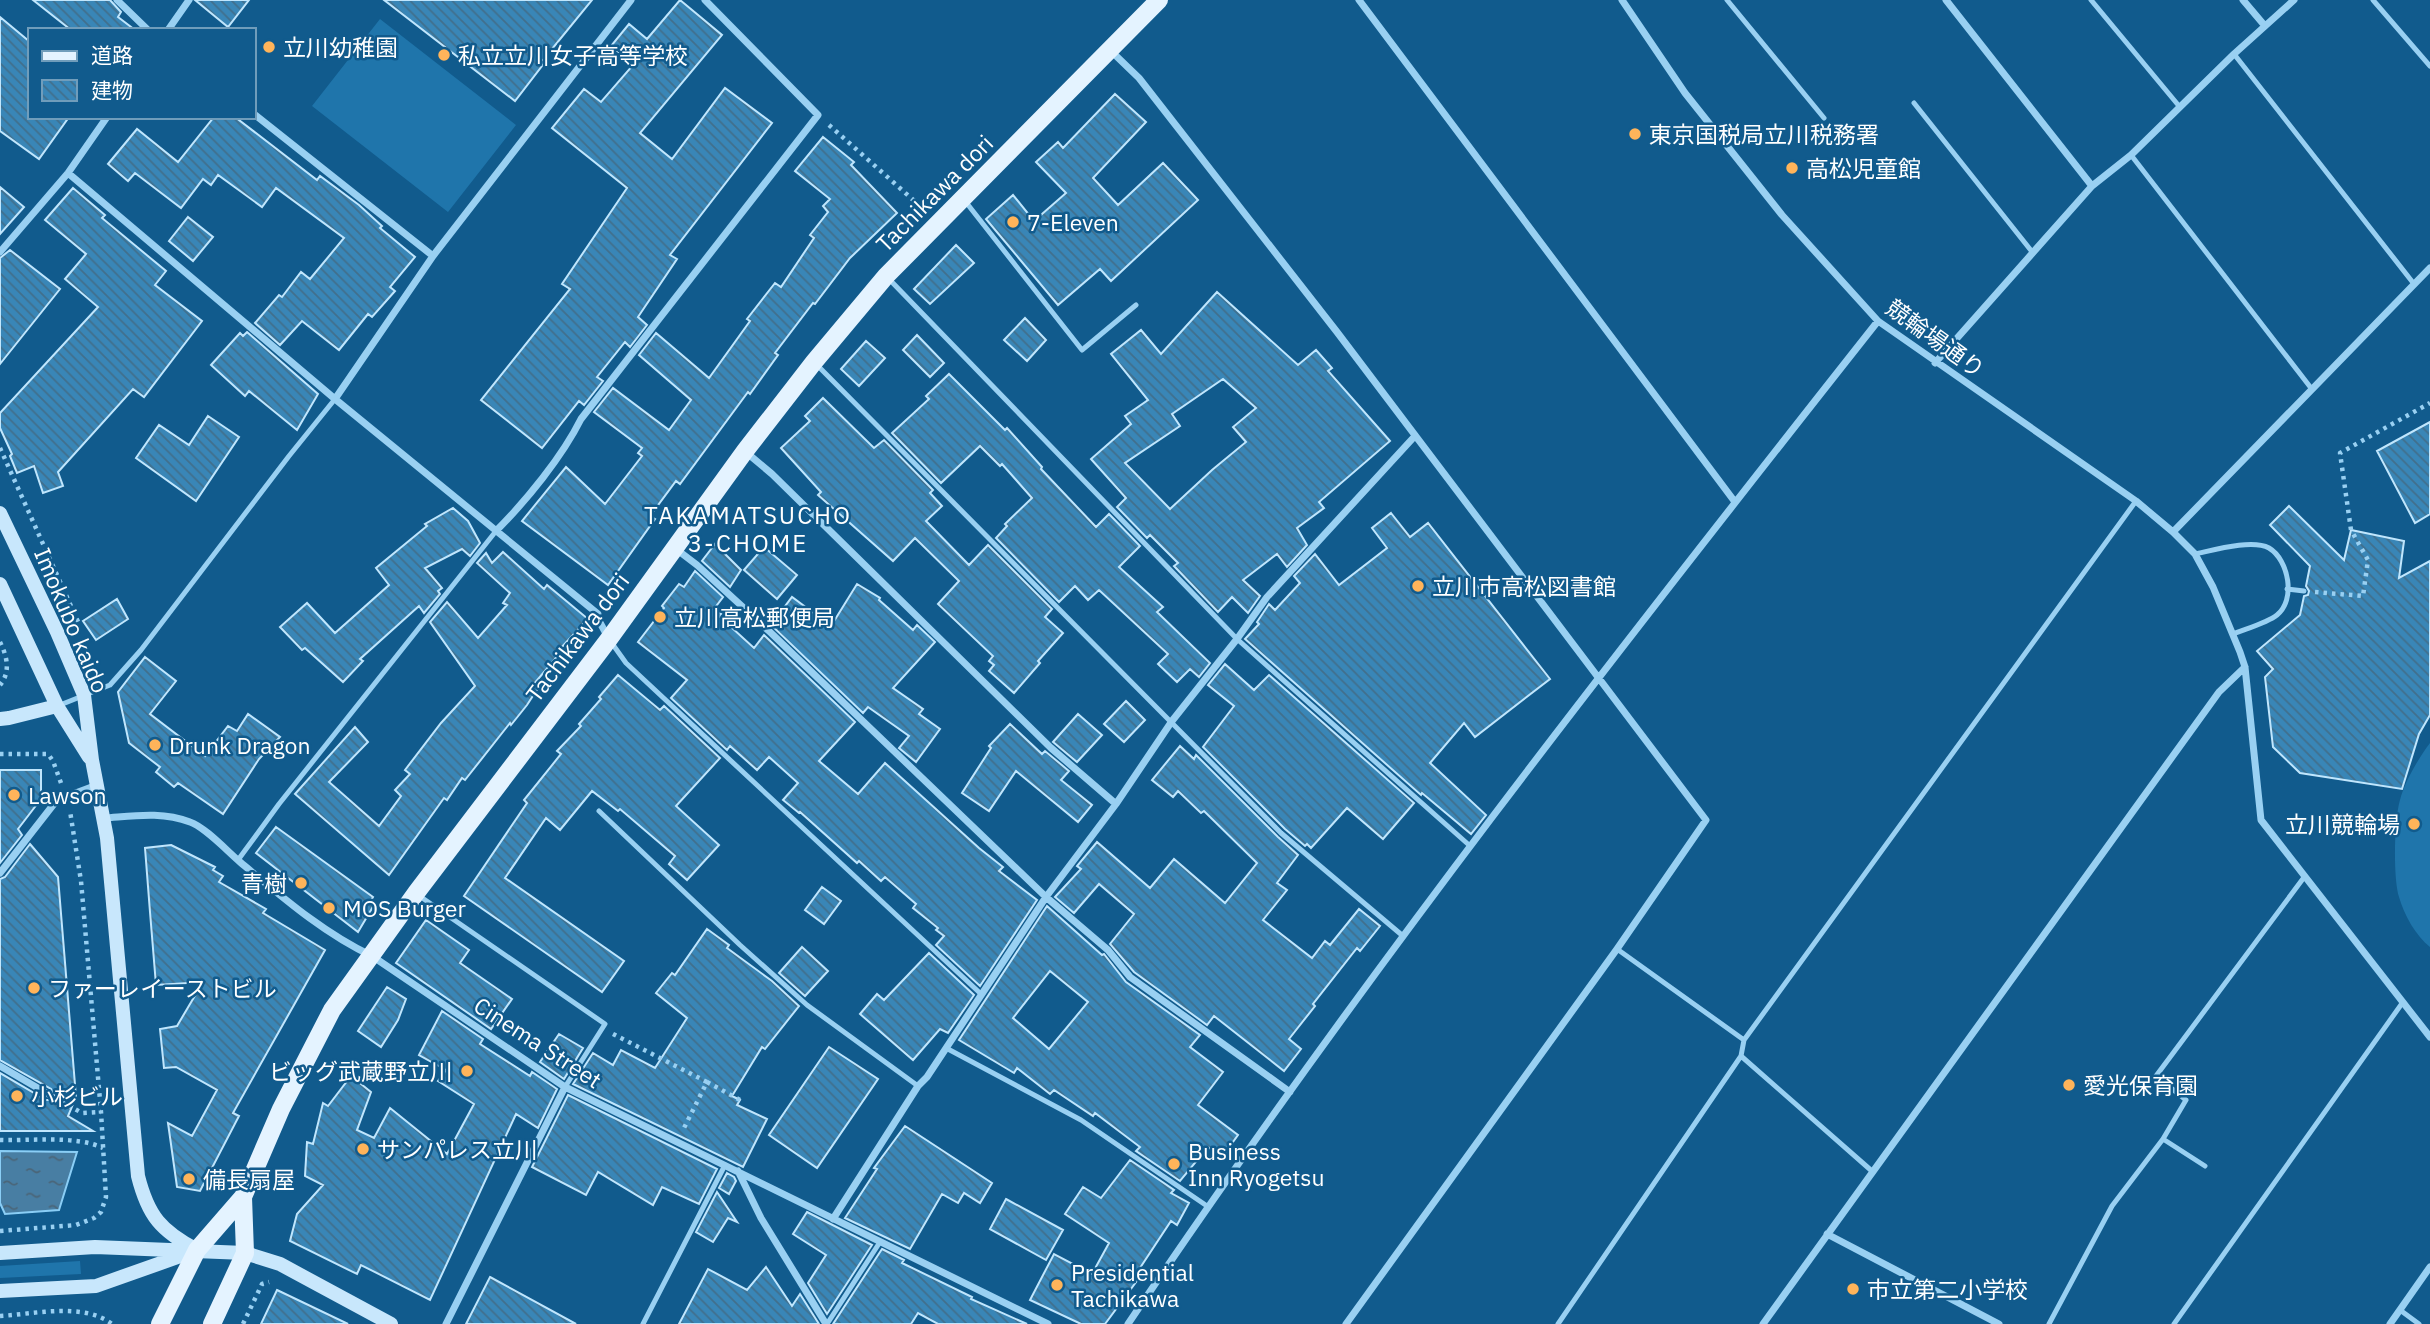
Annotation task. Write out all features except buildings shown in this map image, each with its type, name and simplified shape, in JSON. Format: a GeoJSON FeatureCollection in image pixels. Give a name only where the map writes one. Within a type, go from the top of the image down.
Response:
{"type":"FeatureCollection","features":[{"type":"Feature","properties":{"kind":"main road","name":"Tachikawa dori"},"geometry":{"type":"LineString","coordinates":[[243,1197],[281,1109],[332,1010],[416,893],[609,639],[745,451],[814,362],[886,276],[1159,0]]}},
{"type":"Feature","properties":{"kind":"main road"},"geometry":{"type":"LineString","coordinates":[[160,1324],[197,1250],[243,1197]]}},
{"type":"Feature","properties":{"kind":"main road"},"geometry":{"type":"LineString","coordinates":[[212,1324],[245,1253],[243,1197]]}},
{"type":"Feature","properties":{"kind":"street"},"geometry":{"type":"LineString","coordinates":[[117,0],[146,28]]}},
{"type":"Feature","properties":{"kind":"street"},"geometry":{"type":"LineString","coordinates":[[168,28],[189,0]]}},
{"type":"Feature","properties":{"kind":"street"},"geometry":{"type":"LineString","coordinates":[[335,399],[433,256],[631,0]]}},
{"type":"Feature","properties":{"kind":"street"},"geometry":{"type":"LineString","coordinates":[[496,531],[517,510],[581,419],[818,115],[705,0]]}},
{"type":"Feature","properties":{"kind":"street"},"geometry":{"type":"LineString","coordinates":[[1359,0],[1735,502]]}},
{"type":"Feature","properties":{"kind":"street","name":"競輪場通り"},"geometry":{"type":"LineString","coordinates":[[1622,0],[1685,93],[1725,144],[1782,215],[1878,321],[2136,501],[2174,532],[2195,554],[2213,587],[2245,667],[2261,820],[2430,1037]]}},
{"type":"Feature","properties":{"kind":"street"},"geometry":{"type":"LineString","coordinates":[[1946,0],[2092,186]]}},
{"type":"Feature","properties":{"kind":"street"},"geometry":{"type":"LineString","coordinates":[[2243,0],[2265,26]]}},
{"type":"Feature","properties":{"kind":"street"},"geometry":{"type":"LineString","coordinates":[[1935,363],[2092,186],[2131,155],[2179,106],[2294,0]]}},
{"type":"Feature","properties":{"kind":"street"},"geometry":{"type":"LineString","coordinates":[[1111,50],[1139,78],[1337,332],[1706,820],[1617,949],[1346,1324]]}},
{"type":"Feature","properties":{"kind":"street"},"geometry":{"type":"LineString","coordinates":[[256,116],[433,256]]}},
{"type":"Feature","properties":{"kind":"street"},"geometry":{"type":"LineString","coordinates":[[0,252],[68,173],[106,119]]}},
{"type":"Feature","properties":{"kind":"street"},"geometry":{"type":"LineString","coordinates":[[68,173],[335,399],[598,614],[609,639]]}},
{"type":"Feature","properties":{"kind":"street"},"geometry":{"type":"LineString","coordinates":[[2174,532],[2430,268]]}},
{"type":"Feature","properties":{"kind":"street"},"geometry":{"type":"LineString","coordinates":[[1128,1324],[1207,1206],[1469,845],[1878,321]]}},
{"type":"Feature","properties":{"kind":"street"},"geometry":{"type":"LineString","coordinates":[[833,1219],[918,1086],[927,1077],[1046,897],[1116,804],[1172,721],[1267,597],[1415,437]]}},
{"type":"Feature","properties":{"kind":"street"},"geometry":{"type":"LineString","coordinates":[[745,451],[772,474],[1051,748],[1116,804]]}},
{"type":"Feature","properties":{"kind":"street","name":"Imokubo kaido"},"geometry":{"type":"LineString","coordinates":[[0,513],[51,618],[84,695],[92,760]]}},
{"type":"Feature","properties":{"kind":"street"},"geometry":{"type":"LineString","coordinates":[[674,548],[724,590],[1046,897],[1108,950],[1130,977],[1290,1092]]}},
{"type":"Feature","properties":{"kind":"street","name":"Imokubo kaido"},"geometry":{"type":"LineString","coordinates":[[0,584],[57,706],[92,760]]}},
{"type":"Feature","properties":{"kind":"street"},"geometry":{"type":"LineString","coordinates":[[1763,1324],[2219,692],[2245,667]]}},
{"type":"Feature","properties":{"kind":"street"},"geometry":{"type":"LineString","coordinates":[[0,719],[57,706]]}},
{"type":"Feature","properties":{"kind":"street"},"geometry":{"type":"LineString","coordinates":[[92,760],[104,818],[138,1176],[143,1197],[155,1221],[173,1237],[197,1250]]}},
{"type":"Feature","properties":{"kind":"street"},"geometry":{"type":"LineString","coordinates":[[0,873],[57,800],[98,785]]}},
{"type":"Feature","properties":{"kind":"street","name":"Cinema Street"},"geometry":{"type":"LineString","coordinates":[[104,818],[157,815],[193,822],[345,943],[372,956],[565,1087],[1048,1324]]}},
{"type":"Feature","properties":{"kind":"street"},"geometry":{"type":"LineString","coordinates":[[0,1066],[48,1094]]}},
{"type":"Feature","properties":{"kind":"street"},"geometry":{"type":"LineString","coordinates":[[446,1324],[565,1087]]}},
{"type":"Feature","properties":{"kind":"street"},"geometry":{"type":"LineString","coordinates":[[737,1171],[761,1218],[827,1324]]}},
{"type":"Feature","properties":{"kind":"street"},"geometry":{"type":"LineString","coordinates":[[1827,1234],[1998,1324]]}},
{"type":"Feature","properties":{"kind":"street"},"geometry":{"type":"LineString","coordinates":[[0,1253],[95,1247],[245,1253],[280,1264],[391,1324]]}},
{"type":"Feature","properties":{"kind":"street"},"geometry":{"type":"LineString","coordinates":[[0,1291],[96,1286],[197,1250]]}},
{"type":"Feature","properties":{"kind":"street"},"geometry":{"type":"LineString","coordinates":[[2390,1324],[2430,1267]]}},
{"type":"Feature","properties":{"kind":"lane"},"geometry":{"type":"LineString","coordinates":[[1727,0],[1824,118]]}},
{"type":"Feature","properties":{"kind":"lane"},"geometry":{"type":"LineString","coordinates":[[2091,0],[2179,106]]}},
{"type":"Feature","properties":{"kind":"lane"},"geometry":{"type":"LineString","coordinates":[[2373,0],[2430,65]]}},
{"type":"Feature","properties":{"kind":"lane"},"geometry":{"type":"LineString","coordinates":[[2234,54],[2414,284]]}},
{"type":"Feature","properties":{"kind":"lane"},"geometry":{"type":"LineString","coordinates":[[1914,103],[2033,253]]}},
{"type":"Feature","properties":{"kind":"lane"},"geometry":{"type":"LineString","coordinates":[[2131,155],[2311,388]]}},
{"type":"Feature","properties":{"kind":"lane"},"geometry":{"type":"LineString","coordinates":[[963,198],[1082,350],[1136,305]]}},
{"type":"Feature","properties":{"kind":"lane"},"geometry":{"type":"LineString","coordinates":[[886,276],[1237,639],[1469,845]]}},
{"type":"Feature","properties":{"kind":"lane"},"geometry":{"type":"LineString","coordinates":[[814,362],[1281,833],[1403,936]]}},
{"type":"Feature","properties":{"kind":"lane"},"geometry":{"type":"LineString","coordinates":[[57,706],[110,685],[141,650],[335,399]]}},
{"type":"Feature","properties":{"kind":"lane"},"geometry":{"type":"LineString","coordinates":[[1558,1324],[1741,1055],[1744,1040],[2136,501]]}},
{"type":"Feature","properties":{"kind":"lane"},"geometry":{"type":"LineString","coordinates":[[238,860],[279,804],[496,531]]}},
{"type":"Feature","properties":{"kind":"lane"},"geometry":{"type":"LineString","coordinates":[[2195,554],[2243,545],[2269,548],[2282,562],[2288,579],[2286,600],[2278,614],[2233,635]]}},
{"type":"Feature","properties":{"kind":"lane"},"geometry":{"type":"LineString","coordinates":[[2287,589],[2304,591]]}},
{"type":"Feature","properties":{"kind":"lane"},"geometry":{"type":"LineString","coordinates":[[609,639],[626,663],[981,994]]}},
{"type":"Feature","properties":{"kind":"lane"},"geometry":{"type":"LineString","coordinates":[[599,811],[807,1005],[918,1086]]}},
{"type":"Feature","properties":{"kind":"lane"},"geometry":{"type":"LineString","coordinates":[[2049,1324],[2112,1206],[2163,1139],[2186,1100],[2156,1076],[2305,876]]}},
{"type":"Feature","properties":{"kind":"lane"},"geometry":{"type":"LineString","coordinates":[[416,893],[605,1024],[565,1087]]}},
{"type":"Feature","properties":{"kind":"lane"},"geometry":{"type":"LineString","coordinates":[[1617,949],[1744,1040]]}},
{"type":"Feature","properties":{"kind":"lane"},"geometry":{"type":"LineString","coordinates":[[2174,1324],[2403,1002]]}},
{"type":"Feature","properties":{"kind":"lane"},"geometry":{"type":"LineString","coordinates":[[946,1048],[1081,1120],[1207,1206]]}},
{"type":"Feature","properties":{"kind":"lane"},"geometry":{"type":"LineString","coordinates":[[1741,1055],[1873,1172]]}},
{"type":"Feature","properties":{"kind":"lane"},"geometry":{"type":"LineString","coordinates":[[2163,1139],[2205,1166]]}},
{"type":"Feature","properties":{"kind":"lane"},"geometry":{"type":"LineString","coordinates":[[643,1324],[725,1165]]}},
{"type":"Feature","properties":{"kind":"lane"},"geometry":{"type":"LineString","coordinates":[[827,1324],[880,1242]]}},
{"type":"Feature","properties":{"kind":"lane"},"geometry":{"type":"LineString","coordinates":[[2400,1310],[2419,1324]]}},
{"type":"Feature","properties":{"kind":"path"},"geometry":{"type":"LineString","coordinates":[[818,115],[920,206]]}},
{"type":"Feature","properties":{"kind":"path"},"geometry":{"type":"LineString","coordinates":[[2304,591],[2363,596],[2368,560],[2351,530],[2340,453],[2430,403]]}},
{"type":"Feature","properties":{"kind":"path"},"geometry":{"type":"LineString","coordinates":[[0,448],[79,624]]}},
{"type":"Feature","properties":{"kind":"path"},"geometry":{"type":"LineString","coordinates":[[0,642],[8,667],[0,685]]}},
{"type":"Feature","properties":{"kind":"path"},"geometry":{"type":"LineString","coordinates":[[0,754],[48,754],[65,796],[75,834],[101,1112],[106,1196],[101,1212],[76,1226],[0,1231]]}},
{"type":"Feature","properties":{"kind":"path"},"geometry":{"type":"LineString","coordinates":[[605,1024],[613,1034],[740,1100]]}},
{"type":"Feature","properties":{"kind":"path"},"geometry":{"type":"LineString","coordinates":[[676,1143],[707,1082]]}},
{"type":"Feature","properties":{"kind":"path"},"geometry":{"type":"LineString","coordinates":[[67,1104],[82,1113],[101,1112]]}},
{"type":"Feature","properties":{"kind":"path"},"geometry":{"type":"LineString","coordinates":[[0,1140],[92,1143],[103,1148]]}},
{"type":"Feature","properties":{"kind":"path"},"geometry":{"type":"LineString","coordinates":[[243,1324],[262,1284],[272,1280]]}},
{"type":"Feature","properties":{"kind":"path"},"geometry":{"type":"LineString","coordinates":[[0,1317],[85,1312],[100,1315],[112,1324]]}},
{"type":"Feature","properties":{"kind":"shaded area"},"geometry":{"type":"Polygon","coordinates":[[[380,19],[516,125],[448,212],[312,106],[380,19]]]}},
{"type":"Feature","properties":{"kind":"shaded area","name":"立川競輪場"},"geometry":{"type":"Polygon","coordinates":[[[2430,743],[2430,947],[2415,931],[2401,904],[2397,888],[2395,849],[2396,821],[2402,793],[2412,770],[2430,743]]]}},
{"type":"Feature","properties":{"kind":"shaded area"},"geometry":{"type":"Polygon","coordinates":[[[80,1261],[81,1274],[0,1278],[0,1266],[80,1261]]]}},
{"type":"Feature","properties":{"kind":"water"},"geometry":{"type":"Polygon","coordinates":[[[0,1151],[77,1152],[59,1210],[5,1214],[0,1203],[0,1151]]]}},
{"type":"Feature","properties":{"kind":"place","name":"立川幼稚園"},"geometry":{"type":"Point","coordinates":[269,47]}},
{"type":"Feature","properties":{"kind":"place","name":"私立立川女子高等学校"},"geometry":{"type":"Point","coordinates":[444,55]}},
{"type":"Feature","properties":{"kind":"place","name":"東京国税局立川税務署"},"geometry":{"type":"Point","coordinates":[1635,134]}},
{"type":"Feature","properties":{"kind":"place","name":"高松児童館"},"geometry":{"type":"Point","coordinates":[1792,168]}},
{"type":"Feature","properties":{"kind":"place","name":"7-Eleven"},"geometry":{"type":"Point","coordinates":[1013,222]}},
{"type":"Feature","properties":{"kind":"place","name":"立川市高松図書館"},"geometry":{"type":"Point","coordinates":[1418,586]}},
{"type":"Feature","properties":{"kind":"place","name":"立川高松郵便局"},"geometry":{"type":"Point","coordinates":[660,617]}},
{"type":"Feature","properties":{"kind":"place","name":"Drunk Dragon"},"geometry":{"type":"Point","coordinates":[155,745]}},
{"type":"Feature","properties":{"kind":"place","name":"Lawson"},"geometry":{"type":"Point","coordinates":[14,795]}},
{"type":"Feature","properties":{"kind":"place","name":"立川競輪場"},"geometry":{"type":"Point","coordinates":[2414,824]}},
{"type":"Feature","properties":{"kind":"place","name":"青樹"},"geometry":{"type":"Point","coordinates":[301,883]}},
{"type":"Feature","properties":{"kind":"place","name":"MOS Burger"},"geometry":{"type":"Point","coordinates":[329,908]}},
{"type":"Feature","properties":{"kind":"place","name":"ファーレイーストビル"},"geometry":{"type":"Point","coordinates":[34,988]}},
{"type":"Feature","properties":{"kind":"place","name":"ビッグ武蔵野立川"},"geometry":{"type":"Point","coordinates":[467,1071]}},
{"type":"Feature","properties":{"kind":"place","name":"愛光保育園"},"geometry":{"type":"Point","coordinates":[2069,1085]}},
{"type":"Feature","properties":{"kind":"place","name":"小杉ビル"},"geometry":{"type":"Point","coordinates":[17,1096]}},
{"type":"Feature","properties":{"kind":"place","name":"サンパレス立川"},"geometry":{"type":"Point","coordinates":[363,1149]}},
{"type":"Feature","properties":{"kind":"place","name":"Business Inn Ryogetsu"},"geometry":{"type":"Point","coordinates":[1174,1164]}},
{"type":"Feature","properties":{"kind":"place","name":"備長扇屋"},"geometry":{"type":"Point","coordinates":[189,1179]}},
{"type":"Feature","properties":{"kind":"place","name":"Presidential Tachikawa"},"geometry":{"type":"Point","coordinates":[1057,1285]}},
{"type":"Feature","properties":{"kind":"place","name":"市立第二小学校"},"geometry":{"type":"Point","coordinates":[1853,1289]}},
{"type":"Feature","properties":{"kind":"district","name":"TAKAMATSUCHO 3-CHOME"},"geometry":{"type":"Point","coordinates":[748,529]}}]}
